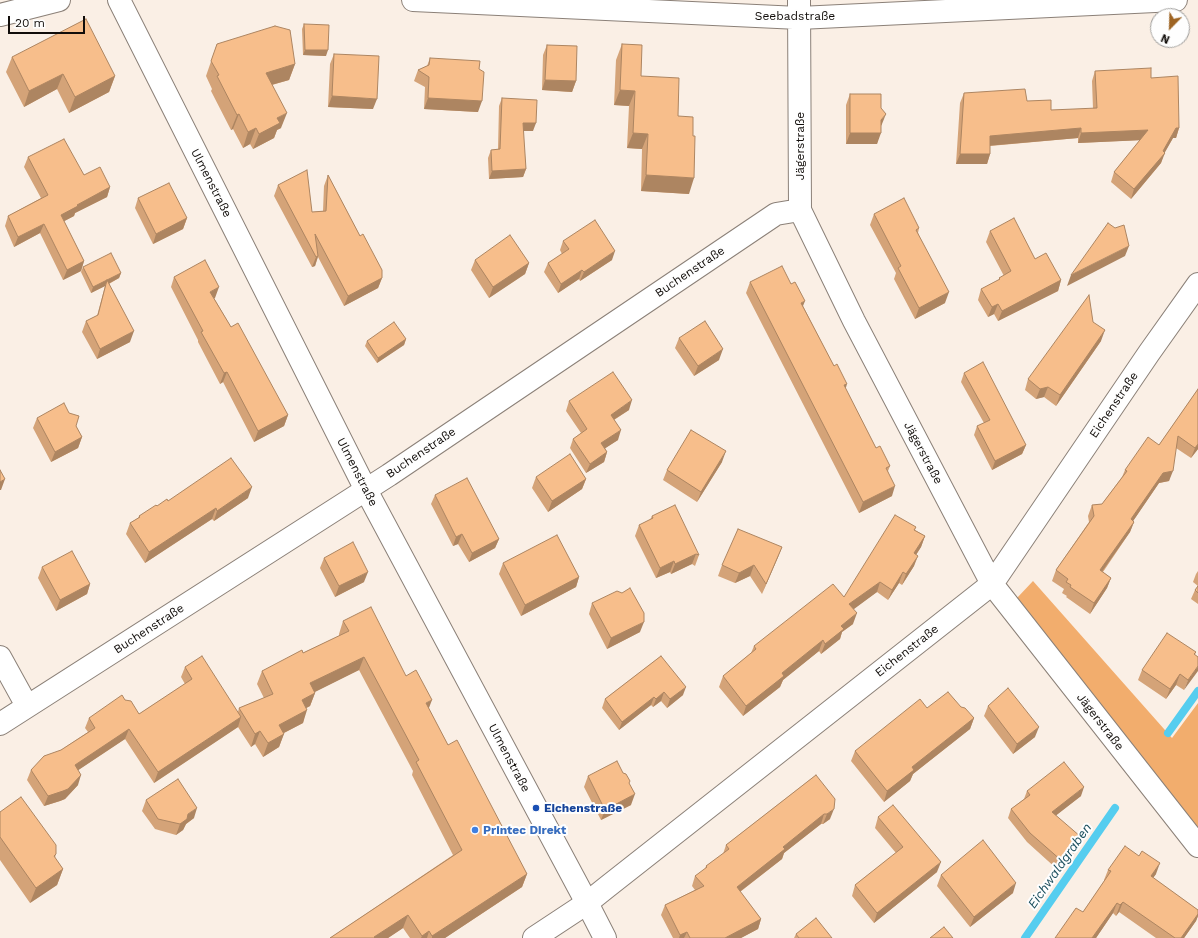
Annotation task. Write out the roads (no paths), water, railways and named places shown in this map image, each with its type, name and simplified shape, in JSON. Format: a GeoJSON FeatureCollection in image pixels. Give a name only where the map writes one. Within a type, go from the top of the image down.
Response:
{"type":"FeatureCollection","features":[{"type":"Feature","properties":{"kind":"street"},"geometry":{"type":"LineString","coordinates":[[0,15],[59,0]]}},
{"type":"Feature","properties":{"kind":"street","name":"Ulmenstraße"},"geometry":{"type":"LineString","coordinates":[[119,0],[366,490],[605,938]]}},
{"type":"Feature","properties":{"kind":"street","name":"Seebadstraße"},"geometry":{"type":"LineString","coordinates":[[413,0],[799,9],[1176,0]]}},
{"type":"Feature","properties":{"kind":"street","name":"Jägerstraße"},"geometry":{"type":"LineString","coordinates":[[799,9],[800,210],[854,321],[992,584],[1198,846]]}},
{"type":"Feature","properties":{"kind":"street","name":"Buchenstraße"},"geometry":{"type":"LineString","coordinates":[[0,724],[366,490],[776,214],[800,210]]}},
{"type":"Feature","properties":{"kind":"street","name":"Eichenstraße"},"geometry":{"type":"LineString","coordinates":[[534,938],[587,903],[992,584],[1198,284]]}},
{"type":"Feature","properties":{"kind":"street"},"geometry":{"type":"LineString","coordinates":[[0,657],[27,706]]}},
{"type":"Feature","properties":{"kind":"waterway","name":"Eichwaldgraben"},"geometry":{"type":"LineString","coordinates":[[1168,733],[1198,691]]}},
{"type":"Feature","properties":{"kind":"waterway","name":"Eichwaldgraben"},"geometry":{"type":"LineString","coordinates":[[1025,938],[1115,808]]}},
{"type":"Feature","properties":{"kind":"place","name":"Eichenstraße"},"geometry":{"type":"Point","coordinates":[536,808]}},
{"type":"Feature","properties":{"kind":"place","name":"Printec Direkt"},"geometry":{"type":"Point","coordinates":[475,830]}}]}
